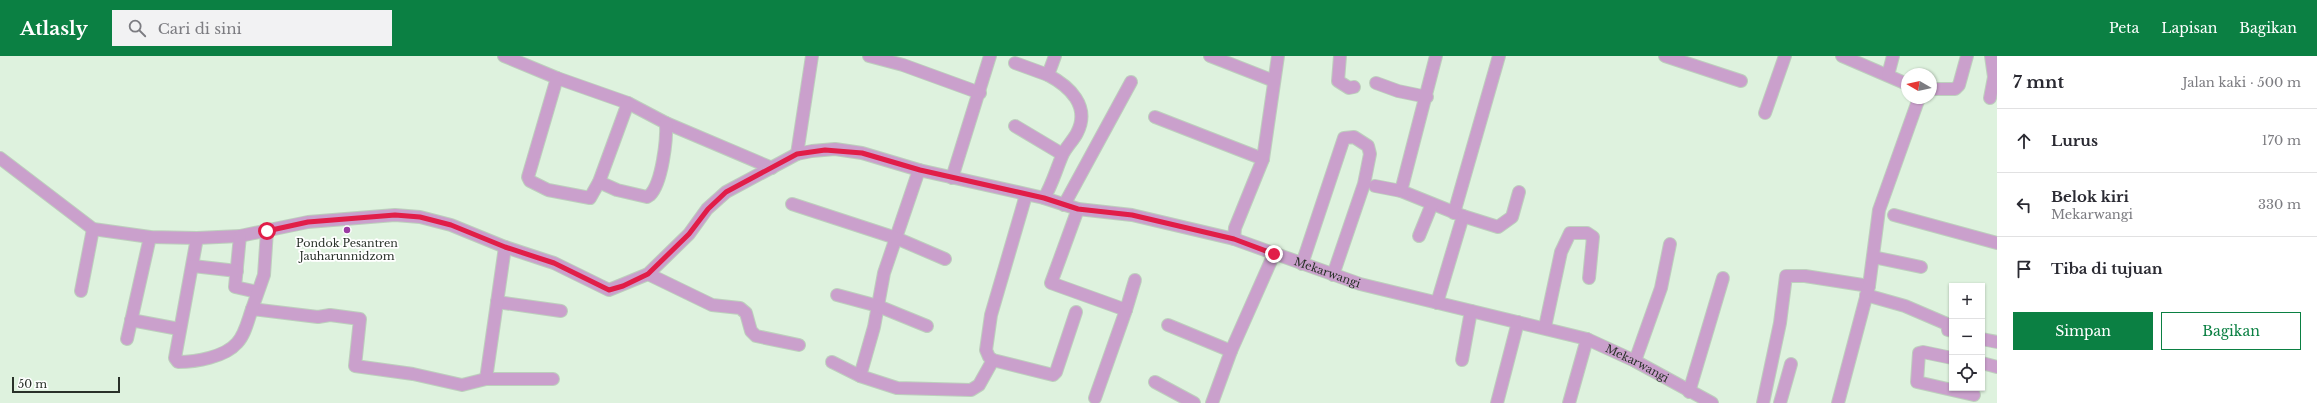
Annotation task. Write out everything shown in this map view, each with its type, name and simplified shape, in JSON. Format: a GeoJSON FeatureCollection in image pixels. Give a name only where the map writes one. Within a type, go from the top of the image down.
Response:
{"type":"FeatureCollection","features":[{"type":"Feature","properties":{"kind":"street"},"geometry":{"type":"LineString","coordinates":[[504,56],[557,78],[628,103],[666,123],[772,168]]}},
{"type":"Feature","properties":{"kind":"street"},"geometry":{"type":"LineString","coordinates":[[797,154],[812,56]]}},
{"type":"Feature","properties":{"kind":"street"},"geometry":{"type":"LineString","coordinates":[[869,56],[903,65],[980,93]]}},
{"type":"Feature","properties":{"kind":"street"},"geometry":{"type":"LineString","coordinates":[[952,178],[980,93],[990,56]]}},
{"type":"Feature","properties":{"kind":"street"},"geometry":{"type":"LineString","coordinates":[[1048,75],[1055,56]]}},
{"type":"Feature","properties":{"kind":"street"},"geometry":{"type":"LineString","coordinates":[[1210,56],[1274,81]]}},
{"type":"Feature","properties":{"kind":"street"},"geometry":{"type":"LineString","coordinates":[[1234,239],[1235,228],[1262,159],[1278,56]]}},
{"type":"Feature","properties":{"kind":"street"},"geometry":{"type":"LineString","coordinates":[[1340,56],[1338,81],[1350,88],[1354,87]]}},
{"type":"Feature","properties":{"kind":"street"},"geometry":{"type":"LineString","coordinates":[[1401,190],[1427,97],[1436,56]]}},
{"type":"Feature","properties":{"kind":"street"},"geometry":{"type":"LineString","coordinates":[[1437,303],[1499,56]]}},
{"type":"Feature","properties":{"kind":"street"},"geometry":{"type":"LineString","coordinates":[[1665,56],[1741,81]]}},
{"type":"Feature","properties":{"kind":"street"},"geometry":{"type":"LineString","coordinates":[[1765,113],[1785,56]]}},
{"type":"Feature","properties":{"kind":"street"},"geometry":{"type":"LineString","coordinates":[[1842,56],[1901,81]]}},
{"type":"Feature","properties":{"kind":"street"},"geometry":{"type":"LineString","coordinates":[[1888,75],[1893,56]]}},
{"type":"Feature","properties":{"kind":"street"},"geometry":{"type":"LineString","coordinates":[[1937,89],[1956,89],[1960,85],[1967,56]]}},
{"type":"Feature","properties":{"kind":"street"},"geometry":{"type":"LineString","coordinates":[[1990,98],[1994,77],[1991,56]]}},
{"type":"Feature","properties":{"kind":"street"},"geometry":{"type":"LineString","coordinates":[[1016,63],[1048,75],[1066,85],[1081,109],[1078,132],[1062,154],[1052,185],[1044,198]]}},
{"type":"Feature","properties":{"kind":"street"},"geometry":{"type":"LineString","coordinates":[[557,78],[529,173],[530,181],[548,190],[587,199],[590,198],[599,182],[628,103]]}},
{"type":"Feature","properties":{"kind":"street"},"geometry":{"type":"LineString","coordinates":[[1064,205],[1130,82]]}},
{"type":"Feature","properties":{"kind":"street"},"geometry":{"type":"LineString","coordinates":[[1376,83],[1398,91],[1427,97]]}},
{"type":"Feature","properties":{"kind":"street"},"geometry":{"type":"LineString","coordinates":[[1838,403],[1867,291],[1879,210],[1917,104]]}},
{"type":"Feature","properties":{"kind":"street"},"geometry":{"type":"LineString","coordinates":[[1155,117],[1262,159]]}},
{"type":"Feature","properties":{"kind":"street"},"geometry":{"type":"LineString","coordinates":[[599,182],[617,190],[647,197],[650,195],[659,176],[667,136],[666,123]]}},
{"type":"Feature","properties":{"kind":"street"},"geometry":{"type":"LineString","coordinates":[[1015,126],[1062,154]]}},
{"type":"Feature","properties":{"kind":"street"},"geometry":{"type":"LineString","coordinates":[[1302,264],[1344,138],[1354,137],[1368,146],[1370,154],[1364,184],[1333,275]]}},
{"type":"Feature","properties":{"kind":"street","name":"Mekarwangi"},"geometry":{"type":"LineString","coordinates":[[505,247],[554,263],[609,290],[623,286],[648,274],[689,234],[708,209],[726,192],[797,154],[835,149],[862,153],[952,178],[1044,198],[1078,209],[1132,215],[1234,239],[1333,275],[1382,290],[1587,339],[1635,361],[1689,392],[1712,403]]}},
{"type":"Feature","properties":{"kind":"street"},"geometry":{"type":"LineString","coordinates":[[0,158],[93,228],[150,237],[197,238],[240,236],[308,222],[395,215],[436,220],[505,247],[486,379]]}},
{"type":"Feature","properties":{"kind":"street"},"geometry":{"type":"LineString","coordinates":[[860,376],[874,328],[881,282],[920,170]]}},
{"type":"Feature","properties":{"kind":"street"},"geometry":{"type":"LineString","coordinates":[[1375,186],[1401,190],[1459,215],[1498,228],[1512,217],[1519,192]]}},
{"type":"Feature","properties":{"kind":"street"},"geometry":{"type":"LineString","coordinates":[[1026,195],[991,315],[986,350],[993,360],[1053,375],[1056,372],[1076,312]]}},
{"type":"Feature","properties":{"kind":"street"},"geometry":{"type":"LineString","coordinates":[[792,204],[896,238],[945,258]]}},
{"type":"Feature","properties":{"kind":"street"},"geometry":{"type":"LineString","coordinates":[[1419,236],[1432,204]]}},
{"type":"Feature","properties":{"kind":"street"},"geometry":{"type":"LineString","coordinates":[[1078,209],[1051,283],[1126,310]]}},
{"type":"Feature","properties":{"kind":"street"},"geometry":{"type":"LineString","coordinates":[[1894,215],[1997,243]]}},
{"type":"Feature","properties":{"kind":"street"},"geometry":{"type":"LineString","coordinates":[[81,291],[93,228]]}},
{"type":"Feature","properties":{"kind":"street"},"geometry":{"type":"LineString","coordinates":[[197,238],[193,266],[179,329],[175,358],[180,362],[219,355],[238,342],[264,275],[267,231]]}},
{"type":"Feature","properties":{"kind":"street"},"geometry":{"type":"LineString","coordinates":[[1545,328],[1561,252],[1566,238],[1570,233],[1578,231],[1587,233],[1593,237],[1589,278]]}},
{"type":"Feature","properties":{"kind":"street"},"geometry":{"type":"LineString","coordinates":[[240,236],[235,286],[257,292]]}},
{"type":"Feature","properties":{"kind":"street"},"geometry":{"type":"LineString","coordinates":[[127,340],[150,237]]}},
{"type":"Feature","properties":{"kind":"street"},"geometry":{"type":"LineString","coordinates":[[1635,361],[1661,288],[1670,244]]}},
{"type":"Feature","properties":{"kind":"street"},"geometry":{"type":"LineString","coordinates":[[1212,403],[1231,350],[1274,254]]}},
{"type":"Feature","properties":{"kind":"street"},"geometry":{"type":"LineString","coordinates":[[1873,257],[1922,267]]}},
{"type":"Feature","properties":{"kind":"street"},"geometry":{"type":"LineString","coordinates":[[193,266],[237,271]]}},
{"type":"Feature","properties":{"kind":"street"},"geometry":{"type":"LineString","coordinates":[[648,274],[712,305],[740,308],[746,313],[751,331],[756,336],[799,345]]}},
{"type":"Feature","properties":{"kind":"street"},"geometry":{"type":"LineString","coordinates":[[1763,403],[1780,323],[1786,276],[1805,276],[1867,291],[1947,324],[1949,330]]}},
{"type":"Feature","properties":{"kind":"street"},"geometry":{"type":"LineString","coordinates":[[1689,392],[1723,278]]}},
{"type":"Feature","properties":{"kind":"street"},"geometry":{"type":"LineString","coordinates":[[1095,398],[1135,280]]}},
{"type":"Feature","properties":{"kind":"street"},"geometry":{"type":"LineString","coordinates":[[837,296],[878,306],[927,326]]}},
{"type":"Feature","properties":{"kind":"street"},"geometry":{"type":"LineString","coordinates":[[497,302],[561,311]]}},
{"type":"Feature","properties":{"kind":"street"},"geometry":{"type":"LineString","coordinates":[[252,309],[318,317],[330,315],[360,319],[355,366],[413,374],[462,385],[486,379],[553,379]]}},
{"type":"Feature","properties":{"kind":"street"},"geometry":{"type":"LineString","coordinates":[[1462,360],[1471,311]]}},
{"type":"Feature","properties":{"kind":"street"},"geometry":{"type":"LineString","coordinates":[[131,320],[179,329]]}},
{"type":"Feature","properties":{"kind":"street"},"geometry":{"type":"LineString","coordinates":[[1497,403],[1518,322]]}},
{"type":"Feature","properties":{"kind":"street"},"geometry":{"type":"LineString","coordinates":[[1168,325],[1231,350]]}},
{"type":"Feature","properties":{"kind":"street"},"geometry":{"type":"LineString","coordinates":[[1569,403],[1587,339]]}},
{"type":"Feature","properties":{"kind":"street"},"geometry":{"type":"LineString","coordinates":[[1985,340],[1997,342]]}},
{"type":"Feature","properties":{"kind":"street"},"geometry":{"type":"LineString","coordinates":[[1949,357],[1922,352],[1919,354],[1917,382],[1949,389]]}},
{"type":"Feature","properties":{"kind":"street"},"geometry":{"type":"LineString","coordinates":[[832,362],[860,376],[897,388],[971,390],[979,385],[993,360]]}},
{"type":"Feature","properties":{"kind":"street"},"geometry":{"type":"LineString","coordinates":[[1780,403],[1791,364]]}},
{"type":"Feature","properties":{"kind":"street"},"geometry":{"type":"LineString","coordinates":[[1985,365],[1997,368]]}},
{"type":"Feature","properties":{"kind":"street"},"geometry":{"type":"LineString","coordinates":[[1154,382],[1194,403]]}},
{"type":"Feature","properties":{"kind":"street"},"geometry":{"type":"LineString","coordinates":[[1956,391],[1974,395]]}},
{"type":"Feature","properties":{"kind":"place","name":"Pondok Pesantren Jauharunnidzom"},"geometry":{"type":"Point","coordinates":[347,230]}},
{"type":"Feature","properties":{"kind":"route"},"geometry":{"type":"LineString","coordinates":[[267,231],[308,222],[395,215],[420,217],[451,225],[505,247],[554,263],[609,290],[623,286],[648,274],[689,234],[708,209],[726,192],[797,154],[835,149],[862,153],[970,183],[1044,198],[1078,209],[1132,215],[1234,239],[1274,254]]}}]}
